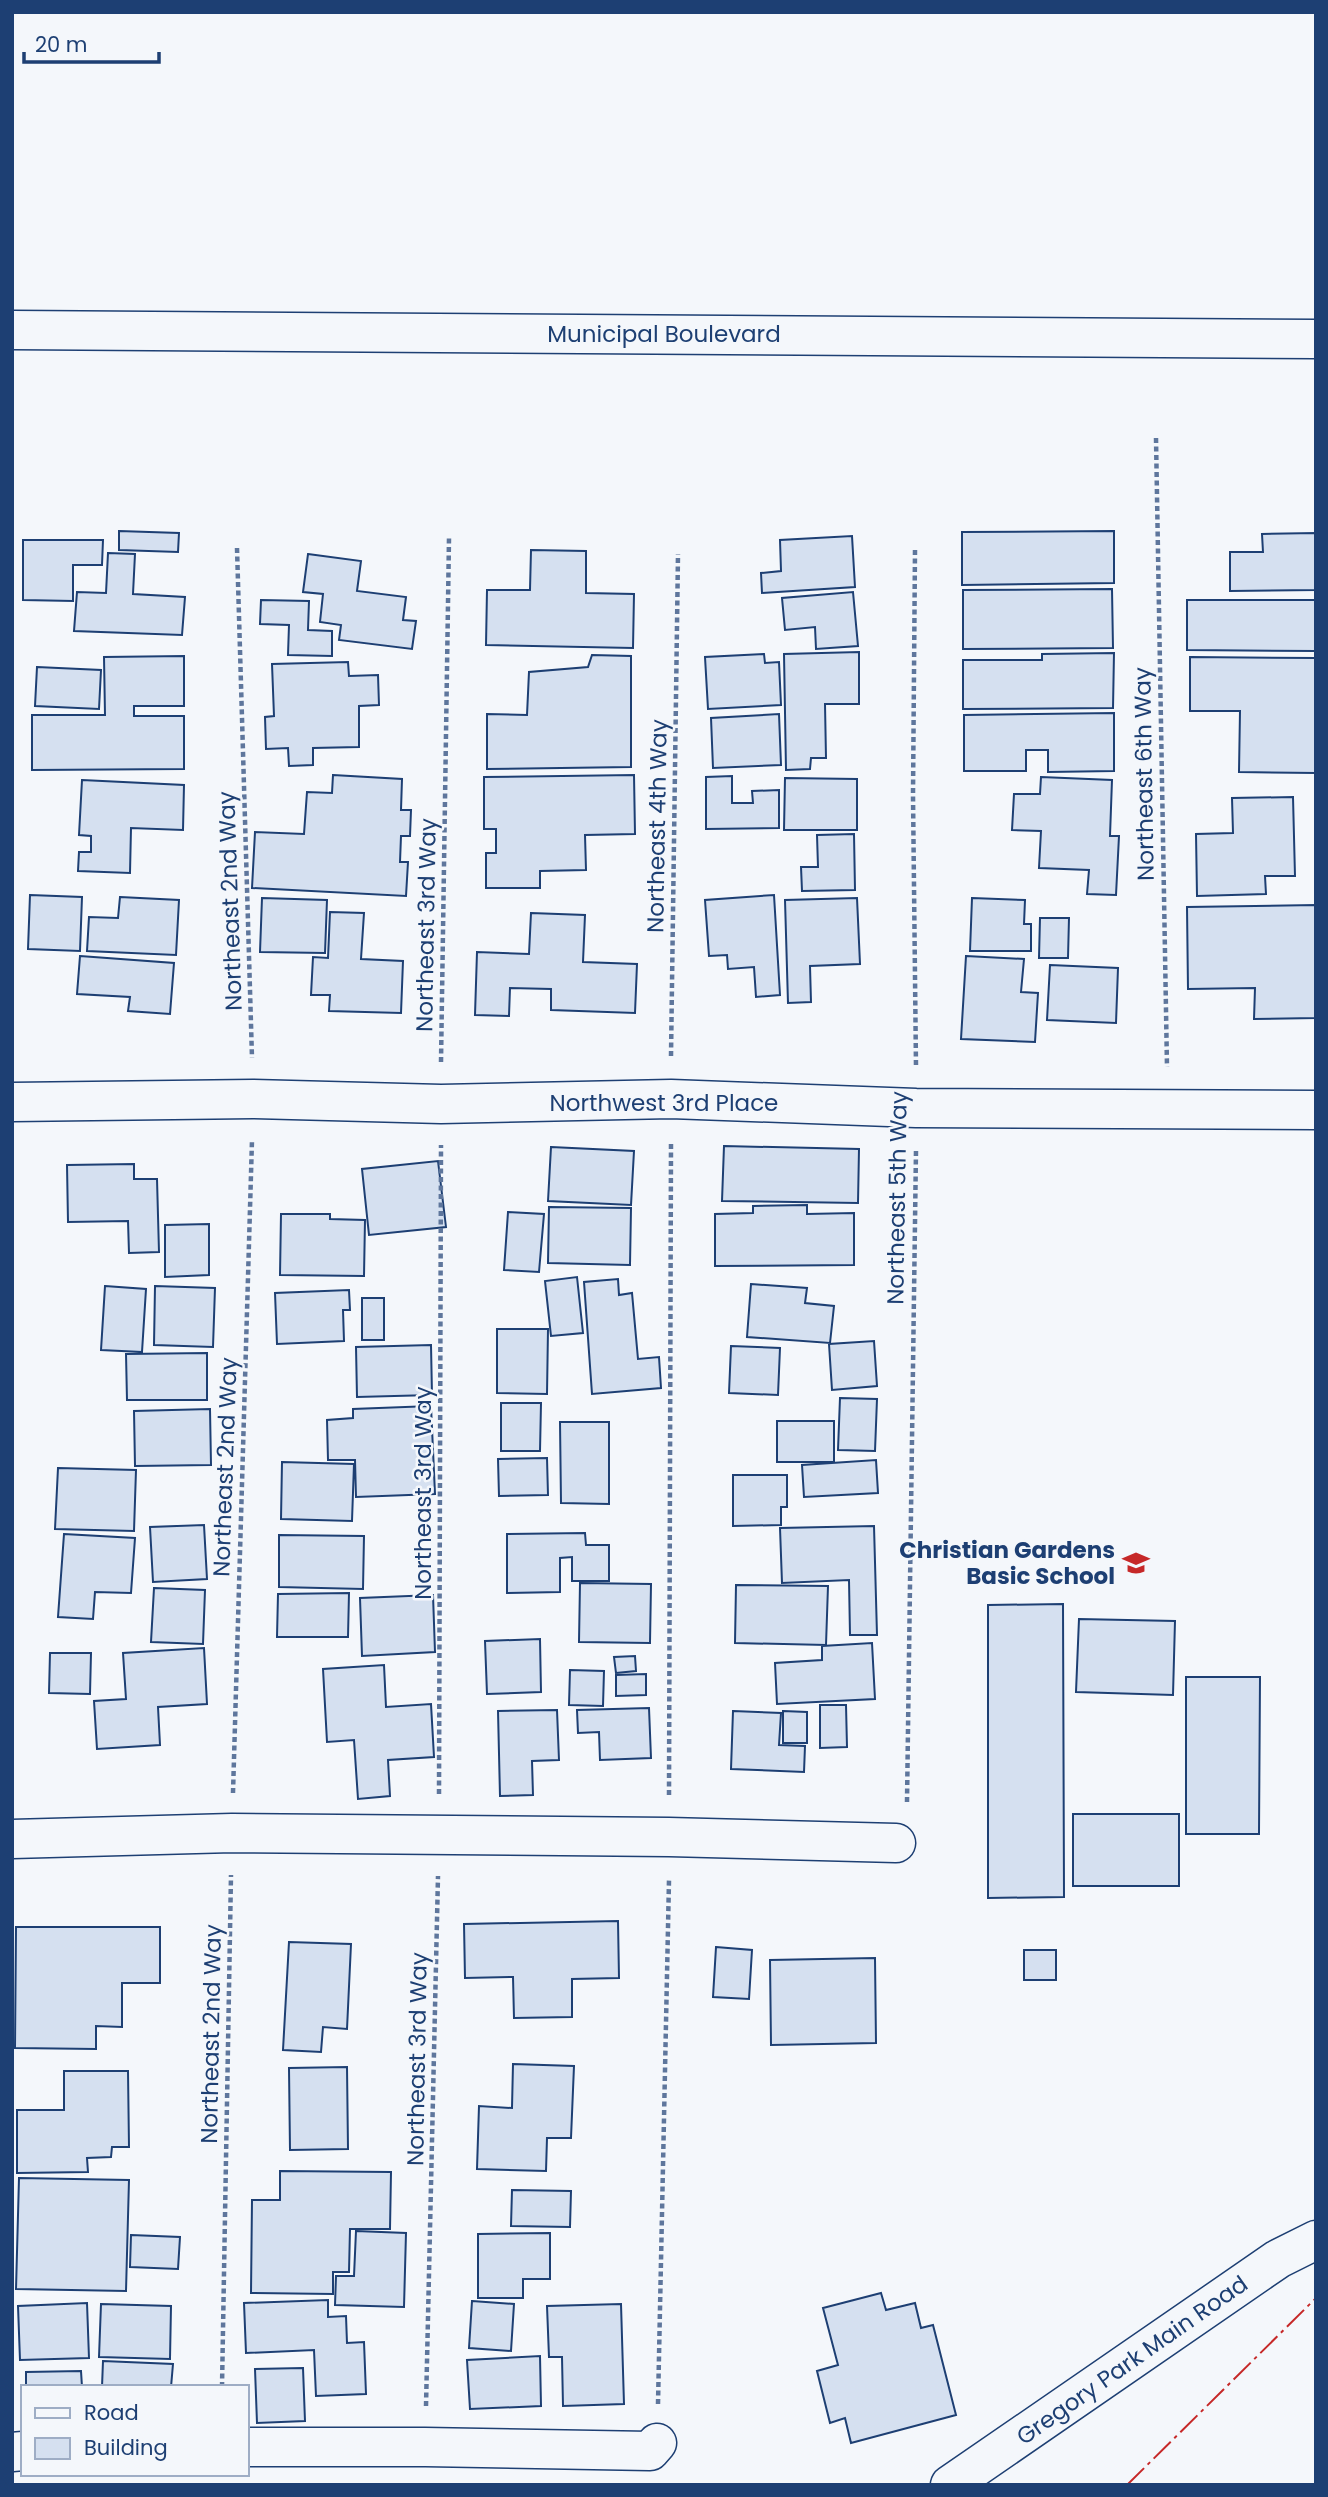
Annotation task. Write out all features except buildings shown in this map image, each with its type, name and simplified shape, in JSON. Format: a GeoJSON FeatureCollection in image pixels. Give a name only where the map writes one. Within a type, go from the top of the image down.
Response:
{"type":"FeatureCollection","features":[{"type":"Feature","properties":{"kind":"street","name":"Municipal Boulevard"},"geometry":{"type":"LineString","coordinates":[[12,330],[1316,338]]}},
{"type":"Feature","properties":{"kind":"street","name":"Northwest 3rd Place"},"geometry":{"type":"LineString","coordinates":[[12,1102],[253,1099],[441,1104],[671,1099],[916,1108],[1316,1110]]}},
{"type":"Feature","properties":{"kind":"street"},"geometry":{"type":"LineString","coordinates":[[12,1839],[232,1833],[896,1843]]}},
{"type":"Feature","properties":{"kind":"street","name":"Gregory Park Main Road"},"geometry":{"type":"LineString","coordinates":[[950,2485],[1278,2259],[1316,2240]]}},
{"type":"Feature","properties":{"kind":"street"},"geometry":{"type":"LineString","coordinates":[[248,2447],[650,2451],[657,2443]]}},
{"type":"Feature","properties":{"kind":"path","name":"Northeast 6th Way"},"geometry":{"type":"LineString","coordinates":[[1156,438],[1168,1109]]}},
{"type":"Feature","properties":{"kind":"path","name":"Northeast 3rd Way"},"geometry":{"type":"LineString","coordinates":[[425,2447],[439,1835],[441,1104],[449,538]]}},
{"type":"Feature","properties":{"kind":"path","name":"Northeast 2nd Way"},"geometry":{"type":"LineString","coordinates":[[222,2385],[232,1833],[253,1099],[237,548]]}},
{"type":"Feature","properties":{"kind":"path","name":"Northeast 5th Way"},"geometry":{"type":"LineString","coordinates":[[896,1843],[907,1830],[916,1108],[913,795],[915,550]]}},
{"type":"Feature","properties":{"kind":"path","name":"Northeast 4th Way"},"geometry":{"type":"LineString","coordinates":[[657,2443],[669,1838],[671,1099],[678,554]]}},
{"type":"Feature","properties":{"kind":"power"},"geometry":{"type":"LineString","coordinates":[[1127,2485],[1316,2298]]}},
{"type":"Feature","properties":{"kind":"place","name":"Christian Gardens Basic School"},"geometry":{"type":"Point","coordinates":[1136,1563]}}]}
